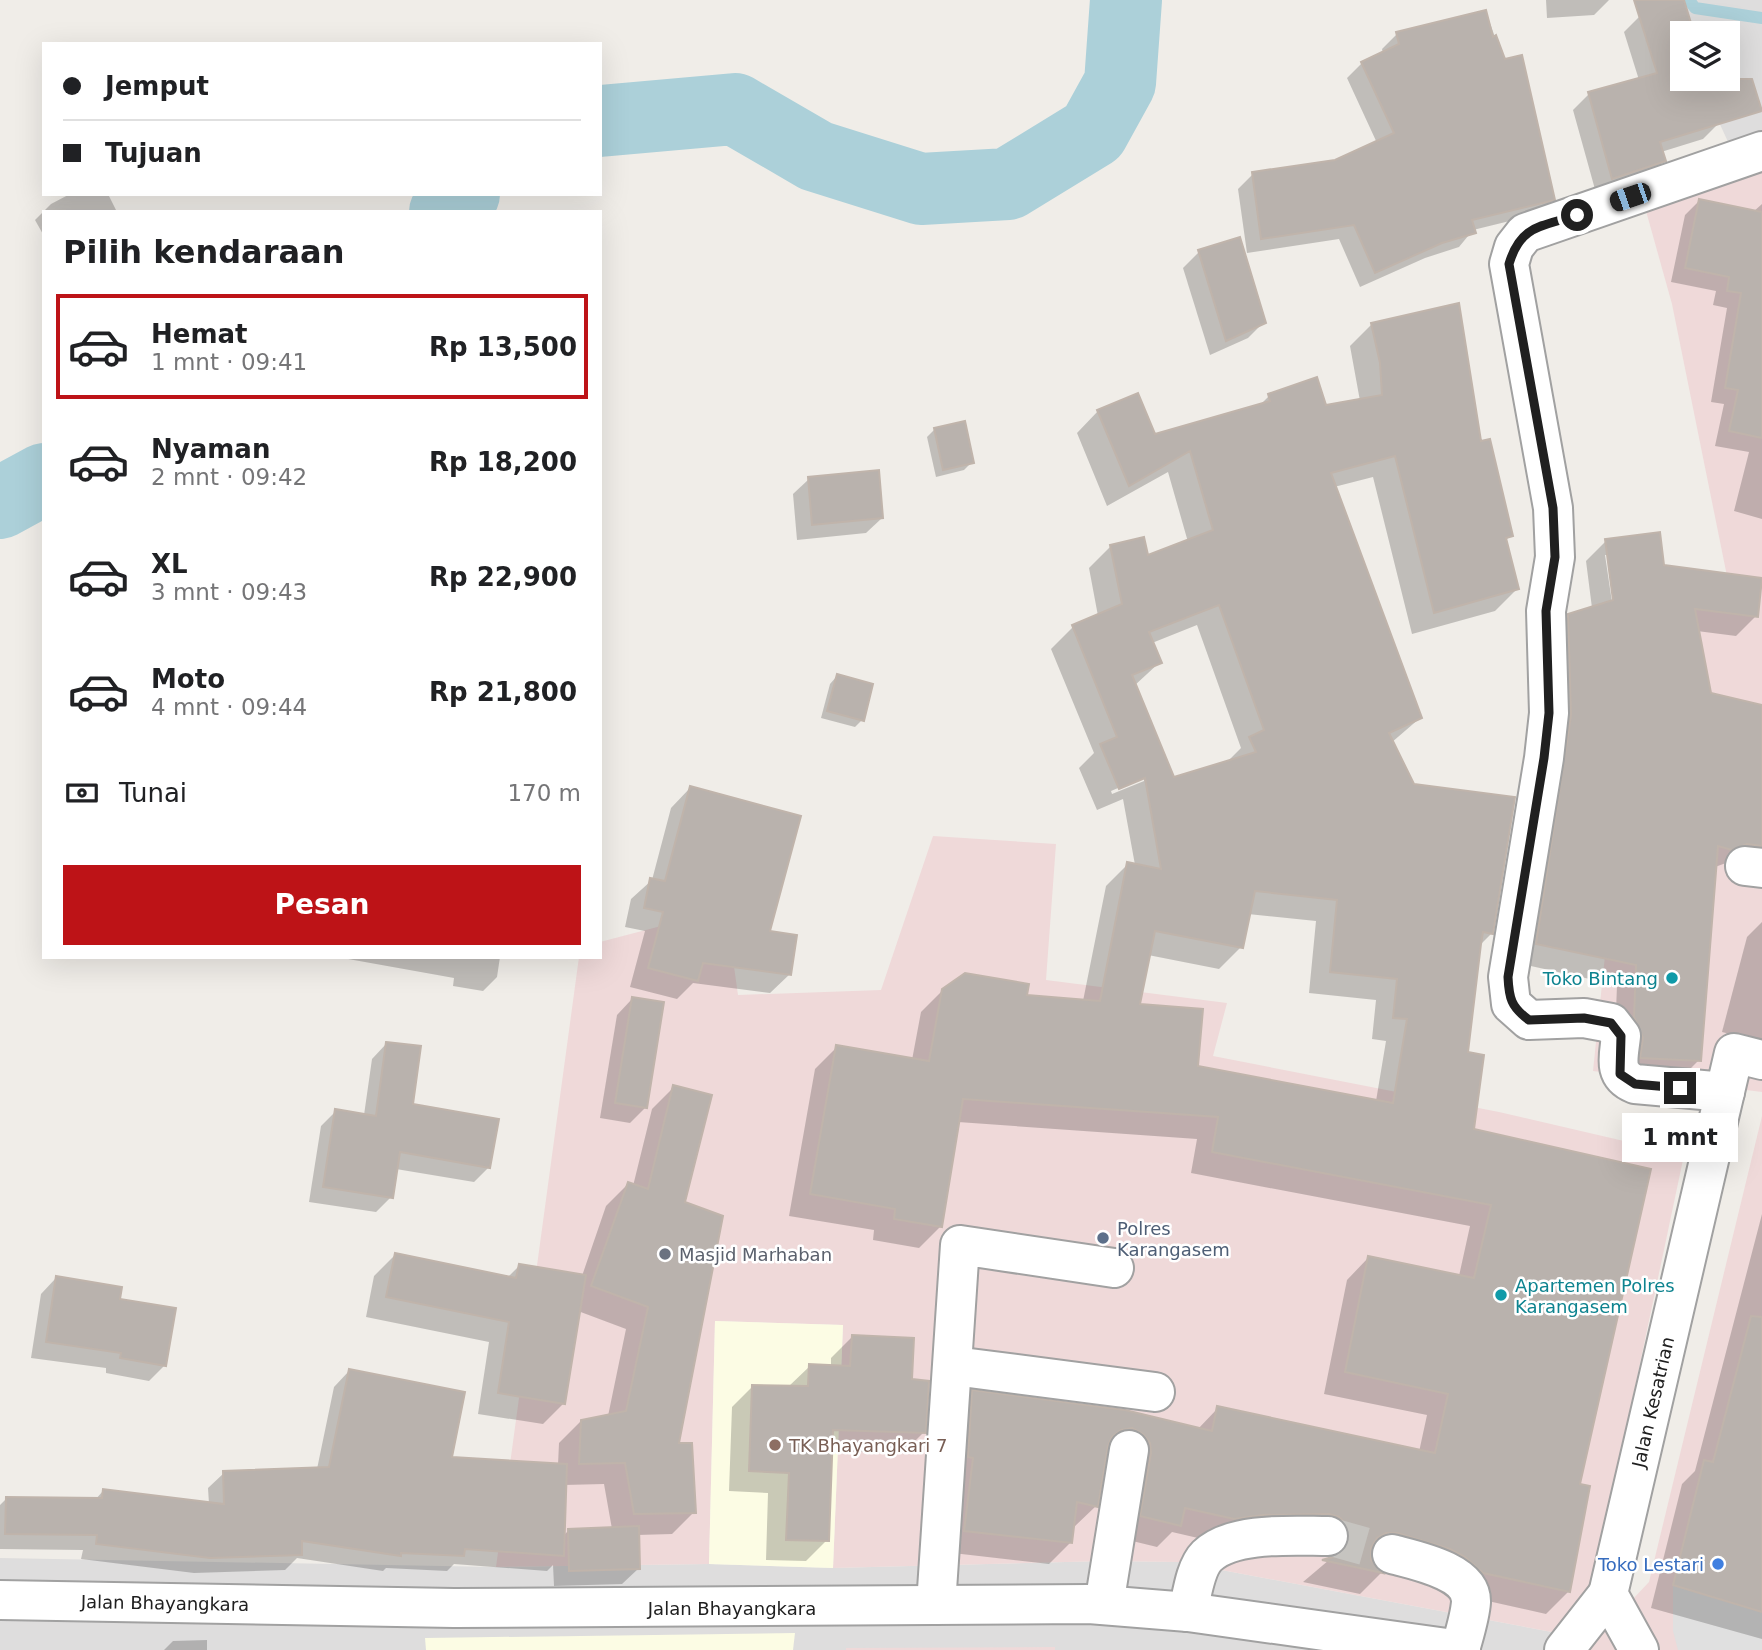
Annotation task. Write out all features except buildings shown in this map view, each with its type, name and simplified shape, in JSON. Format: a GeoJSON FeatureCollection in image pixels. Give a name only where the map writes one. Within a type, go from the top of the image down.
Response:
{"type":"FeatureCollection","features":[{"type":"Feature","properties":{"kind":"street"},"geometry":{"type":"LineString","coordinates":[[1725,1092],[1635,1084],[1620,1074],[1618,1066],[1621,1036],[1611,1023],[1584,1018],[1529,1020],[1511,1004],[1508,977],[1549,713],[1546,611],[1555,557],[1553,508],[1509,264],[1514,247],[1524,233],[1762,151]]}},
{"type":"Feature","properties":{"kind":"street","name":"Jalan Kesatrian"},"geometry":{"type":"LineString","coordinates":[[1608,1594],[1734,1053],[1762,1060]]}},
{"type":"Feature","properties":{"kind":"street"},"geometry":{"type":"LineString","coordinates":[[936,1605],[960,1245],[1114,1268]]}},
{"type":"Feature","properties":{"kind":"street"},"geometry":{"type":"LineString","coordinates":[[954,1366],[1155,1392]]}},
{"type":"Feature","properties":{"kind":"street"},"geometry":{"type":"LineString","coordinates":[[1104,1605],[1129,1450]]}},
{"type":"Feature","properties":{"kind":"street"},"geometry":{"type":"LineString","coordinates":[[1188,1612],[1206,1557],[1223,1546],[1265,1537],[1328,1536]]}},
{"type":"Feature","properties":{"kind":"street"},"geometry":{"type":"LineString","coordinates":[[1392,1554],[1443,1568],[1469,1593],[1471,1602],[1461,1650]]}},
{"type":"Feature","properties":{"kind":"street"},"geometry":{"type":"LineString","coordinates":[[1564,1650],[1608,1594],[1639,1650]]}},
{"type":"Feature","properties":{"kind":"street","name":"Jalan Bhayangkara"},"geometry":{"type":"LineString","coordinates":[[0,1600],[454,1608],[1104,1605],[1188,1612],[1294,1638],[1461,1650]]}},
{"type":"Feature","properties":{"kind":"shaded area"},"geometry":{"type":"Polygon","coordinates":[[[1662,0],[1762,0],[1762,164],[1742,172],[1705,91],[1740,91],[1740,21],[1675,21],[1662,0]]]}},
{"type":"Feature","properties":{"kind":"shaded area"},"geometry":{"type":"Polygon","coordinates":[[[1762,164],[1762,1092],[1593,1071],[1612,888],[1634,584],[1729,586],[1672,304],[1646,211],[1762,164]]]}},
{"type":"Feature","properties":{"kind":"shaded area","name":"Polres Karangasem"},"geometry":{"type":"Polygon","coordinates":[[[933,836],[1056,844],[1046,980],[1227,1003],[1213,1056],[1499,1112],[1684,1155],[1594,1581],[1552,1632],[1179,1562],[1105,1561],[833,1568],[843,1325],[715,1321],[709,1564],[496,1567],[579,959],[602,959],[602,941],[726,909],[738,995],[881,990],[933,836]]]}},
{"type":"Feature","properties":{"kind":"shaded area"},"geometry":{"type":"Polygon","coordinates":[[[1762,1116],[1762,1650],[1585,1650],[1649,1582],[1762,1116]]]}},
{"type":"Feature","properties":{"kind":"shaded area","name":"TK Bhayangkari 7"},"geometry":{"type":"Polygon","coordinates":[[[715,1321],[843,1325],[833,1568],[709,1564],[715,1321]]]}},
{"type":"Feature","properties":{"kind":"shaded area"},"geometry":{"type":"Polygon","coordinates":[[[0,1558],[496,1567],[709,1564],[833,1568],[1105,1561],[1179,1562],[1552,1632],[1580,1650],[0,1650],[0,1558]]]}},
{"type":"Feature","properties":{"kind":"shaded area"},"geometry":{"type":"Polygon","coordinates":[[[1673,1585],[1762,1612],[1762,1650],[1678,1650],[1673,1631],[1673,1585]]]}},
{"type":"Feature","properties":{"kind":"shaded area"},"geometry":{"type":"Polygon","coordinates":[[[795,1633],[793,1650],[426,1650],[425,1638],[795,1633]]]}},
{"type":"Feature","properties":{"kind":"shaded area"},"geometry":{"type":"Polygon","coordinates":[[[1055,1647],[1055,1650],[846,1650],[846,1648],[1055,1647]]]}},
{"type":"Feature","properties":{"kind":"waterway"},"geometry":{"type":"LineString","coordinates":[[602,121],[735,109],[816,156],[921,189],[1008,184],[1093,132],[1120,83],[1126,0]]}},
{"type":"Feature","properties":{"kind":"waterway"},"geometry":{"type":"LineString","coordinates":[[1689,0],[1695,8],[1762,18]]}},
{"type":"Feature","properties":{"kind":"waterway"},"geometry":{"type":"LineString","coordinates":[[447,210],[462,196]]}},
{"type":"Feature","properties":{"kind":"waterway"},"geometry":{"type":"LineString","coordinates":[[0,503],[42,480]]}},
{"type":"Feature","properties":{"kind":"tunnel"},"geometry":{"type":"LineString","coordinates":[[1328,1536],[1392,1554]]}},
{"type":"Feature","properties":{"kind":"place","name":"Toko Bintang"},"geometry":{"type":"Point","coordinates":[1672,978]}},
{"type":"Feature","properties":{"kind":"place","name":"Polres Karangasem"},"geometry":{"type":"Point","coordinates":[1103,1238]}},
{"type":"Feature","properties":{"kind":"place","name":"Masjid Marhaban"},"geometry":{"type":"Point","coordinates":[665,1254]}},
{"type":"Feature","properties":{"kind":"place","name":"Apartemen Polres Karangasem"},"geometry":{"type":"Point","coordinates":[1501,1295]}},
{"type":"Feature","properties":{"kind":"place","name":"TK Bhayangkari 7"},"geometry":{"type":"Point","coordinates":[775,1445]}},
{"type":"Feature","properties":{"kind":"place","name":"Toko Lestari"},"geometry":{"type":"Point","coordinates":[1718,1564]}},
{"type":"Feature","properties":{"kind":"route"},"geometry":{"type":"LineString","coordinates":[[1577,215],[1524,233],[1514,247],[1509,264],[1553,508],[1555,541],[1545,638],[1549,713],[1525,882],[1508,977],[1509,993],[1511,1004],[1529,1020],[1584,1018],[1602,1019],[1611,1023],[1621,1036],[1618,1066],[1620,1074],[1626,1080],[1635,1084],[1680,1088]]}}]}
